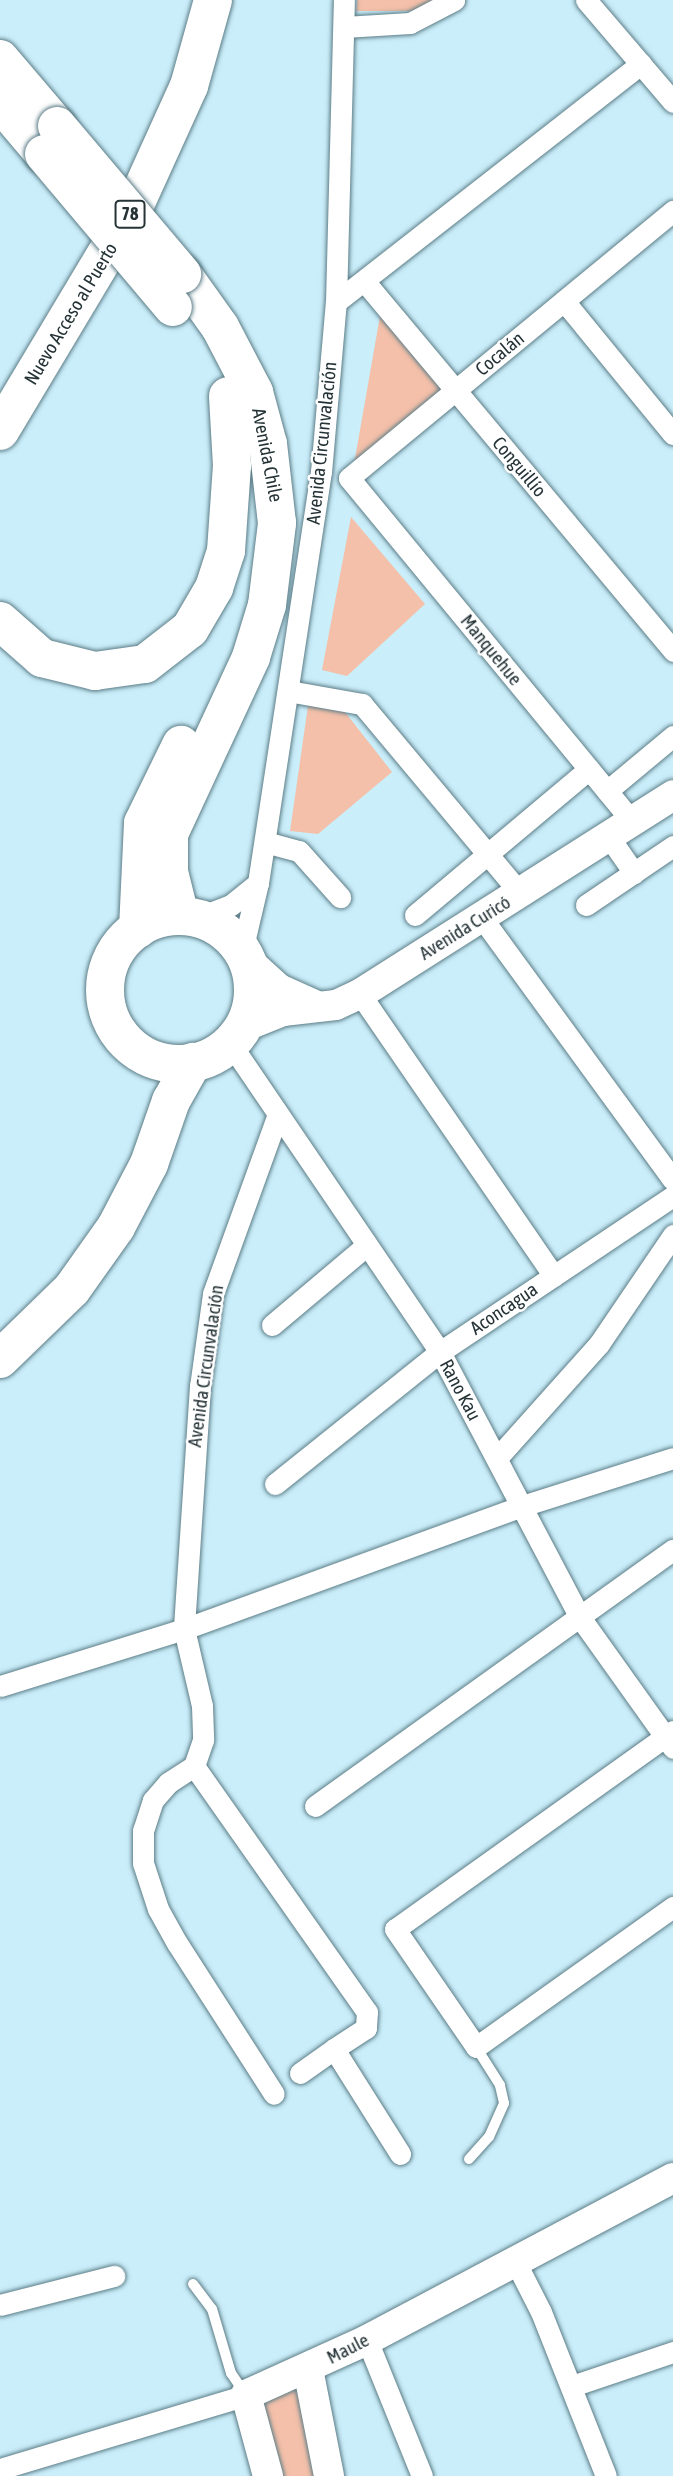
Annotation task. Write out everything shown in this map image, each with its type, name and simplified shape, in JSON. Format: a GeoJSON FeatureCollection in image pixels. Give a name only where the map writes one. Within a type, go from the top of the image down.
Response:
{"type":"FeatureCollection","features":[{"type":"Feature","properties":{"kind":"highway","name":"Nuevo Acceso al Puerto"},"geometry":{"type":"LineString","coordinates":[[3,419],[147,122],[188,0]]}},
{"type":"Feature","properties":{"kind":"highway","name":"Nuevo Acceso al Puerto"},"geometry":{"type":"LineString","coordinates":[[3,419],[107,256],[155,163],[189,86],[213,0]]}},
{"type":"Feature","properties":{"kind":"highway"},"geometry":{"type":"LineString","coordinates":[[0,42],[15,98]]}},
{"type":"Feature","properties":{"kind":"highway","name":"Avenida Chile"},"geometry":{"type":"LineString","coordinates":[[0,59],[15,98],[178,290],[220,327],[254,392],[268,444],[277,523],[267,605],[251,657],[169,834],[169,872],[189,917]]}},
{"type":"Feature","properties":{"kind":"highway","name":"Avenida Chile"},"geometry":{"type":"LineString","coordinates":[[138,929],[143,823],[226,654],[247,579],[252,531],[250,483],[228,396],[198,340],[178,290]]}},
{"type":"Feature","properties":{"kind":"highway"},"geometry":{"type":"LineString","coordinates":[[0,621],[42,658],[95,671],[145,664],[190,629],[214,588],[226,551],[232,466],[228,396]]}},
{"type":"Feature","properties":{"kind":"highway"},"geometry":{"type":"LineString","coordinates":[[0,1359],[72,1289],[116,1227],[149,1164],[172,1101],[193,1062],[236,1035],[253,995],[245,956],[223,930],[189,917],[138,929],[120,946],[108,969],[106,994],[111,1018],[125,1039],[144,1055],[160,1061],[193,1062]]}},
{"type":"Feature","properties":{"kind":"street","name":"Avenida Circunvalación"},"geometry":{"type":"LineString","coordinates":[[245,956],[321,472],[337,302],[344,0]]}},
{"type":"Feature","properties":{"kind":"street"},"geometry":{"type":"LineString","coordinates":[[344,27],[410,23],[454,0]]}},
{"type":"Feature","properties":{"kind":"street"},"geometry":{"type":"LineString","coordinates":[[586,0],[673,102]]}},
{"type":"Feature","properties":{"kind":"street"},"geometry":{"type":"LineString","coordinates":[[337,302],[641,64]]}},
{"type":"Feature","properties":{"kind":"street","name":"Cocalán"},"geometry":{"type":"LineString","coordinates":[[349,478],[564,301],[671,217]]}},
{"type":"Feature","properties":{"kind":"street","name":"Conguillío"},"geometry":{"type":"LineString","coordinates":[[365,282],[673,652]]}},
{"type":"Feature","properties":{"kind":"street"},"geometry":{"type":"LineString","coordinates":[[564,301],[673,434]]}},
{"type":"Feature","properties":{"kind":"street"},"geometry":{"type":"LineString","coordinates":[[321,472],[349,478]]}},
{"type":"Feature","properties":{"kind":"street","name":"Manquehue"},"geometry":{"type":"LineString","coordinates":[[349,478],[607,791],[620,829]]}},
{"type":"Feature","properties":{"kind":"street"},"geometry":{"type":"LineString","coordinates":[[288,691],[362,704],[520,893]]}},
{"type":"Feature","properties":{"kind":"street"},"geometry":{"type":"LineString","coordinates":[[607,791],[673,736]]}},
{"type":"Feature","properties":{"kind":"street","name":"Avenida Curicó"},"geometry":{"type":"LineString","coordinates":[[415,915],[589,769]]}},
{"type":"Feature","properties":{"kind":"street","name":"Avenida Curicó"},"geometry":{"type":"LineString","coordinates":[[236,1035],[283,1011],[315,1005],[336,1005],[360,994],[673,795]]}},
{"type":"Feature","properties":{"kind":"street"},"geometry":{"type":"LineString","coordinates":[[634,873],[620,829],[673,812]]}},
{"type":"Feature","properties":{"kind":"street"},"geometry":{"type":"LineString","coordinates":[[265,842],[299,851],[340,897]]}},
{"type":"Feature","properties":{"kind":"street"},"geometry":{"type":"LineString","coordinates":[[586,905],[673,846]]}},
{"type":"Feature","properties":{"kind":"street"},"geometry":{"type":"LineString","coordinates":[[189,917],[231,905],[258,883]]}},
{"type":"Feature","properties":{"kind":"street"},"geometry":{"type":"LineString","coordinates":[[482,918],[673,1180]]}},
{"type":"Feature","properties":{"kind":"street"},"geometry":{"type":"LineString","coordinates":[[245,956],[279,989],[315,1005]]}},
{"type":"Feature","properties":{"kind":"street"},"geometry":{"type":"LineString","coordinates":[[360,994],[554,1276]]}},
{"type":"Feature","properties":{"kind":"street","name":"Rano Kau"},"geometry":{"type":"LineString","coordinates":[[236,1035],[278,1114],[440,1352],[579,1616],[670,1739]]}},
{"type":"Feature","properties":{"kind":"street","name":"Avenida Circunvalación"},"geometry":{"type":"LineString","coordinates":[[194,1766],[203,1740],[202,1706],[184,1629],[198,1411],[214,1294],[278,1114]]}},
{"type":"Feature","properties":{"kind":"street","name":"Aconcagua"},"geometry":{"type":"LineString","coordinates":[[275,1484],[440,1352],[673,1196]]}},
{"type":"Feature","properties":{"kind":"street"},"geometry":{"type":"LineString","coordinates":[[497,1458],[599,1344],[673,1235]]}},
{"type":"Feature","properties":{"kind":"street"},"geometry":{"type":"LineString","coordinates":[[272,1325],[367,1245]]}},
{"type":"Feature","properties":{"kind":"street"},"geometry":{"type":"LineString","coordinates":[[0,1686],[184,1629],[522,1506],[673,1458]]}},
{"type":"Feature","properties":{"kind":"street"},"geometry":{"type":"LineString","coordinates":[[315,1806],[673,1550]]}},
{"type":"Feature","properties":{"kind":"street"},"geometry":{"type":"LineString","coordinates":[[670,1739],[395,1928],[476,2047],[673,1908]]}},
{"type":"Feature","properties":{"kind":"street"},"geometry":{"type":"LineString","coordinates":[[274,2094],[158,1909],[143,1863],[143,1830],[153,1800],[168,1783],[194,1766],[367,2012],[366,2028],[300,2073]]}},
{"type":"Feature","properties":{"kind":"street"},"geometry":{"type":"LineString","coordinates":[[334,2049],[400,2154]]}},
{"type":"Feature","properties":{"kind":"street","name":"Maule"},"geometry":{"type":"LineString","coordinates":[[0,2469],[246,2395],[308,2369],[673,2178]]}},
{"type":"Feature","properties":{"kind":"street"},"geometry":{"type":"LineString","coordinates":[[515,2261],[572,2386],[606,2476]]}},
{"type":"Feature","properties":{"kind":"street"},"geometry":{"type":"LineString","coordinates":[[0,2305],[114,2276]]}},
{"type":"Feature","properties":{"kind":"street"},"geometry":{"type":"LineString","coordinates":[[367,2340],[422,2476]]}},
{"type":"Feature","properties":{"kind":"street"},"geometry":{"type":"LineString","coordinates":[[572,2386],[673,2352]]}},
{"type":"Feature","properties":{"kind":"street"},"geometry":{"type":"LineString","coordinates":[[308,2369],[329,2476]]}},
{"type":"Feature","properties":{"kind":"street"},"geometry":{"type":"LineString","coordinates":[[246,2395],[268,2476]]}},
{"type":"Feature","properties":{"kind":"lane"},"geometry":{"type":"LineString","coordinates":[[469,2159],[489,2137],[504,2104],[500,2085],[476,2047]]}},
{"type":"Feature","properties":{"kind":"lane"},"geometry":{"type":"LineString","coordinates":[[193,2284],[212,2309],[230,2373],[246,2395]]}},
{"type":"Feature","properties":{"kind":"shaded area"},"geometry":{"type":"Polygon","coordinates":[[[357,0],[434,0],[421,11],[356,11],[357,0]]]}},
{"type":"Feature","properties":{"kind":"shaded area"},"geometry":{"type":"Polygon","coordinates":[[[380,316],[445,392],[353,470],[380,316]]]}},
{"type":"Feature","properties":{"kind":"shaded area"},"geometry":{"type":"Polygon","coordinates":[[[351,517],[425,604],[347,676],[322,670],[351,517]]]}},
{"type":"Feature","properties":{"kind":"shaded area"},"geometry":{"type":"Polygon","coordinates":[[[308,706],[345,712],[392,772],[318,834],[290,831],[308,706]]]}},
{"type":"Feature","properties":{"kind":"shaded area"},"geometry":{"type":"Polygon","coordinates":[[[299,2385],[317,2476],[276,2476],[255,2401],[299,2385]]]}}]}
